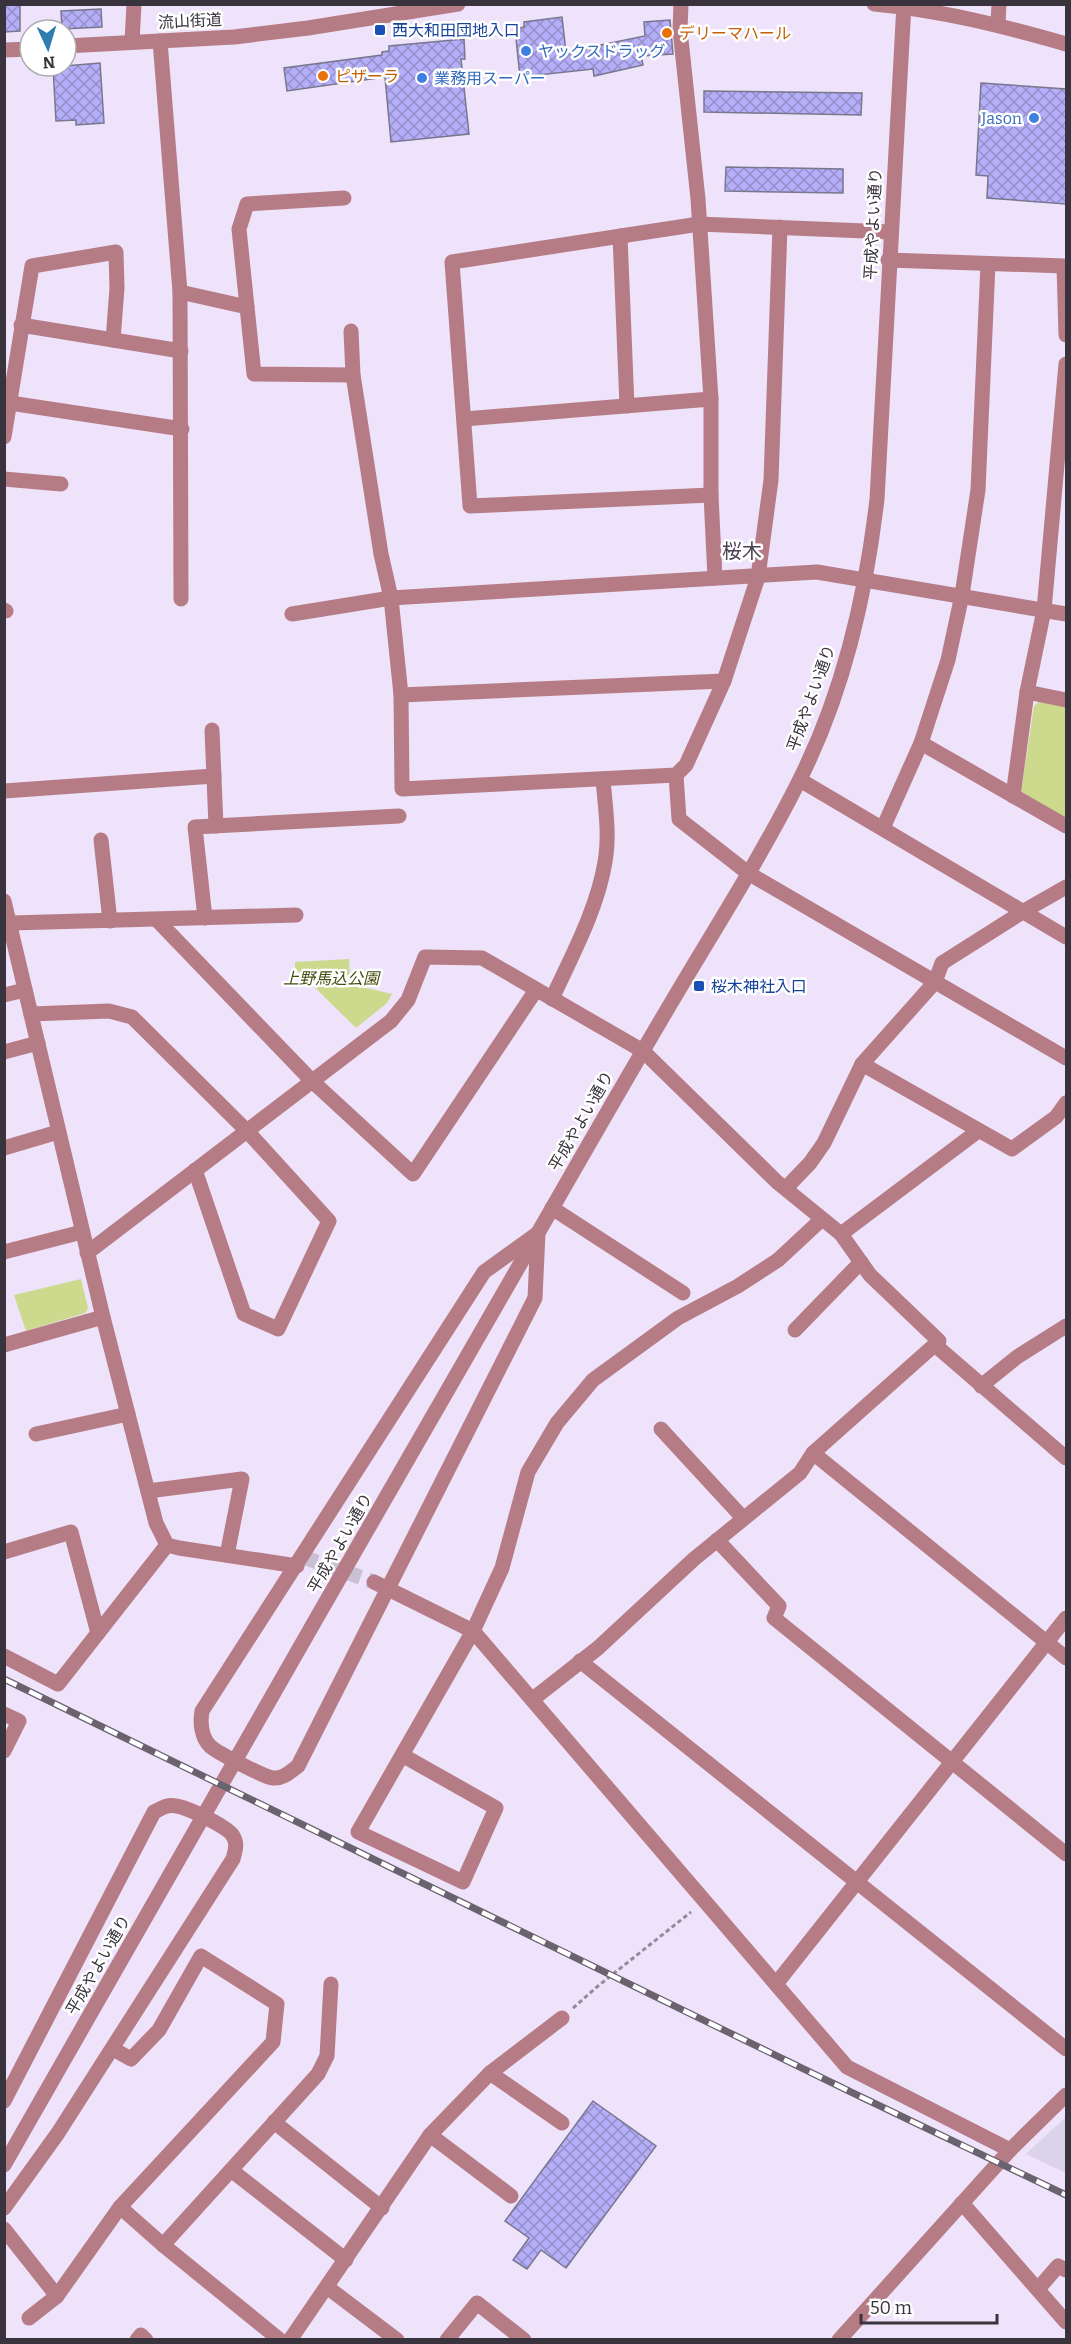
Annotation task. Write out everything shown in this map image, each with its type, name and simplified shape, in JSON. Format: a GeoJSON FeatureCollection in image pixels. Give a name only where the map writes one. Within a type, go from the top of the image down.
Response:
{"type":"FeatureCollection","features":[{"type":"Feature","properties":{"kind":"street"},"geometry":{"type":"LineString","coordinates":[[132,42],[134,4]]}},
{"type":"Feature","properties":{"kind":"street","name":"流山街道"},"geometry":{"type":"LineString","coordinates":[[78,45],[234,37],[298,30],[458,4]]}},
{"type":"Feature","properties":{"kind":"street"},"geometry":{"type":"LineString","coordinates":[[681,4],[680,30],[698,199],[711,399],[711,495],[715,578]]}},
{"type":"Feature","properties":{"kind":"street"},"geometry":{"type":"LineString","coordinates":[[874,4],[904,6],[998,24],[1066,44]]}},
{"type":"Feature","properties":{"kind":"street"},"geometry":{"type":"LineString","coordinates":[[998,24],[999,4]]}},
{"type":"Feature","properties":{"kind":"street","name":"平成やよい通り"},"geometry":{"type":"LineString","coordinates":[[4,2165],[508,1284],[748,873],[800,780],[820,734],[840,674],[866,579],[876,499],[904,6]]}},
{"type":"Feature","properties":{"kind":"street"},"geometry":{"type":"LineString","coordinates":[[160,41],[180,292],[182,599]]}},
{"type":"Feature","properties":{"kind":"street"},"geometry":{"type":"LineString","coordinates":[[344,198],[247,204],[238,230],[254,374],[353,375]]}},
{"type":"Feature","properties":{"kind":"street"},"geometry":{"type":"LineString","coordinates":[[711,495],[470,506],[452,262],[699,224],[890,232]]}},
{"type":"Feature","properties":{"kind":"street"},"geometry":{"type":"LineString","coordinates":[[351,331],[353,375],[381,554],[391,598],[401,695],[402,789],[676,775],[686,765],[724,681],[758,577],[771,480],[780,227]]}},
{"type":"Feature","properties":{"kind":"street"},"geometry":{"type":"LineString","coordinates":[[620,236],[627,406]]}},
{"type":"Feature","properties":{"kind":"street"},"geometry":{"type":"LineString","coordinates":[[4,437],[32,266],[116,252],[117,288],[114,340]]}},
{"type":"Feature","properties":{"kind":"street"},"geometry":{"type":"LineString","coordinates":[[888,260],[1064,266],[1066,335]]}},
{"type":"Feature","properties":{"kind":"street"},"geometry":{"type":"LineString","coordinates":[[884,828],[921,743],[948,660],[962,595],[978,490],[988,264]]}},
{"type":"Feature","properties":{"kind":"street"},"geometry":{"type":"LineString","coordinates":[[180,292],[247,306]]}},
{"type":"Feature","properties":{"kind":"street"},"geometry":{"type":"LineString","coordinates":[[21,325],[181,351]]}},
{"type":"Feature","properties":{"kind":"street"},"geometry":{"type":"LineString","coordinates":[[1012,796],[1028,692],[1044,610],[1066,364]]}},
{"type":"Feature","properties":{"kind":"street"},"geometry":{"type":"LineString","coordinates":[[464,419],[711,399]]}},
{"type":"Feature","properties":{"kind":"street"},"geometry":{"type":"LineString","coordinates":[[10,403],[182,429]]}},
{"type":"Feature","properties":{"kind":"street"},"geometry":{"type":"LineString","coordinates":[[4,479],[61,484]]}},
{"type":"Feature","properties":{"kind":"street"},"geometry":{"type":"LineString","coordinates":[[292,614],[391,598],[818,572],[1066,614]]}},
{"type":"Feature","properties":{"kind":"street"},"geometry":{"type":"LineString","coordinates":[[401,695],[724,681]]}},
{"type":"Feature","properties":{"kind":"street"},"geometry":{"type":"LineString","coordinates":[[1028,692],[1066,700]]}},
{"type":"Feature","properties":{"kind":"street"},"geometry":{"type":"LineString","coordinates":[[212,730],[216,826]]}},
{"type":"Feature","properties":{"kind":"street"},"geometry":{"type":"LineString","coordinates":[[921,743],[1066,826]]}},
{"type":"Feature","properties":{"kind":"street"},"geometry":{"type":"LineString","coordinates":[[676,775],[679,819],[748,873],[1066,1058]]}},
{"type":"Feature","properties":{"kind":"street"},"geometry":{"type":"LineString","coordinates":[[4,791],[214,776]]}},
{"type":"Feature","properties":{"kind":"street"},"geometry":{"type":"LineString","coordinates":[[552,999],[592,911],[605,861],[607,829],[603,779]]}},
{"type":"Feature","properties":{"kind":"street"},"geometry":{"type":"LineString","coordinates":[[800,780],[1066,937]]}},
{"type":"Feature","properties":{"kind":"street"},"geometry":{"type":"LineString","coordinates":[[205,918],[195,827],[399,816]]}},
{"type":"Feature","properties":{"kind":"street"},"geometry":{"type":"LineString","coordinates":[[101,840],[110,921]]}},
{"type":"Feature","properties":{"kind":"street"},"geometry":{"type":"LineString","coordinates":[[786,1188],[810,1163],[824,1143],[862,1064],[935,982],[942,963],[1066,887]]}},
{"type":"Feature","properties":{"kind":"street"},"geometry":{"type":"LineString","coordinates":[[4,901],[87,1253],[156,1523],[167,1545],[297,1566]]}},
{"type":"Feature","properties":{"kind":"street"},"geometry":{"type":"LineString","coordinates":[[11,923],[296,915]]}},
{"type":"Feature","properties":{"kind":"street"},"geometry":{"type":"LineString","coordinates":[[157,920],[312,1081],[413,1174],[536,990]]}},
{"type":"Feature","properties":{"kind":"street"},"geometry":{"type":"LineString","coordinates":[[87,1253],[391,1021],[408,1000],[425,957],[482,958],[643,1050],[786,1188],[841,1234],[870,1275],[939,1341],[813,1453],[800,1473],[717,1540],[598,1648],[533,1699]]}},
{"type":"Feature","properties":{"kind":"street"},"geometry":{"type":"LineString","coordinates":[[4,995],[25,990]]}},
{"type":"Feature","properties":{"kind":"street"},"geometry":{"type":"LineString","coordinates":[[31,1014],[109,1011],[132,1017],[247,1131],[329,1221],[278,1329],[244,1314],[195,1170]]}},
{"type":"Feature","properties":{"kind":"street"},"geometry":{"type":"LineString","coordinates":[[4,1052],[38,1043]]}},
{"type":"Feature","properties":{"kind":"street"},"geometry":{"type":"LineString","coordinates":[[862,1064],[1012,1149],[1056,1117],[1066,1103]]}},
{"type":"Feature","properties":{"kind":"street"},"geometry":{"type":"LineString","coordinates":[[841,1234],[978,1131]]}},
{"type":"Feature","properties":{"kind":"street"},"geometry":{"type":"LineString","coordinates":[[4,1148],[58,1132]]}},
{"type":"Feature","properties":{"kind":"street"},"geometry":{"type":"LineString","coordinates":[[552,1208],[683,1293]]}},
{"type":"Feature","properties":{"kind":"street"},"geometry":{"type":"LineString","coordinates":[[402,1755],[496,1808],[463,1882],[358,1832],[402,1755],[473,1631],[502,1568],[528,1472],[557,1423],[593,1380],[678,1317],[738,1286],[778,1260],[822,1219]]}},
{"type":"Feature","properties":{"kind":"street"},"geometry":{"type":"LineString","coordinates":[[4,1251],[82,1232]]}},
{"type":"Feature","properties":{"kind":"street"},"geometry":{"type":"LineString","coordinates":[[538,1233],[535,1298],[380,1585],[298,1766],[286,1775],[274,1778],[261,1774],[210,1746],[200,1723],[202,1711],[484,1272],[538,1233]]}},
{"type":"Feature","properties":{"kind":"street"},"geometry":{"type":"LineString","coordinates":[[795,1330],[861,1262]]}},
{"type":"Feature","properties":{"kind":"street"},"geometry":{"type":"LineString","coordinates":[[4,1345],[103,1317]]}},
{"type":"Feature","properties":{"kind":"street"},"geometry":{"type":"LineString","coordinates":[[981,1386],[1017,1357],[1066,1326]]}},
{"type":"Feature","properties":{"kind":"street"},"geometry":{"type":"LineString","coordinates":[[935,1345],[1066,1458]]}},
{"type":"Feature","properties":{"kind":"street"},"geometry":{"type":"LineString","coordinates":[[36,1434],[128,1414]]}},
{"type":"Feature","properties":{"kind":"street"},"geometry":{"type":"LineString","coordinates":[[661,1429],[743,1518]]}},
{"type":"Feature","properties":{"kind":"street"},"geometry":{"type":"LineString","coordinates":[[813,1453],[1066,1658]]}},
{"type":"Feature","properties":{"kind":"street"},"geometry":{"type":"LineString","coordinates":[[148,1491],[242,1479],[227,1556]]}},
{"type":"Feature","properties":{"kind":"street"},"geometry":{"type":"LineString","coordinates":[[4,1552],[71,1532],[98,1633]]}},
{"type":"Feature","properties":{"kind":"street"},"geometry":{"type":"LineString","coordinates":[[717,1540],[778,1606],[774,1618],[1066,1854]]}},
{"type":"Feature","properties":{"kind":"street"},"geometry":{"type":"LineString","coordinates":[[4,1656],[58,1684],[167,1545]]}},
{"type":"Feature","properties":{"kind":"street"},"geometry":{"type":"LineString","coordinates":[[380,1585],[473,1631],[846,2067],[1010,2150]]}},
{"type":"Feature","properties":{"kind":"street"},"geometry":{"type":"LineString","coordinates":[[776,1984],[1066,1618]]}},
{"type":"Feature","properties":{"kind":"street"},"geometry":{"type":"LineString","coordinates":[[580,1662],[1066,2049]]}},
{"type":"Feature","properties":{"kind":"street"},"geometry":{"type":"LineString","coordinates":[[4,1714],[19,1721],[4,1751]]}},
{"type":"Feature","properties":{"kind":"street"},"geometry":{"type":"LineString","coordinates":[[4,2208],[58,2133],[233,1859],[236,1846],[234,1837],[227,1829],[178,1806],[165,1806],[154,1812],[5,2099]]}},
{"type":"Feature","properties":{"kind":"street"},"geometry":{"type":"LineString","coordinates":[[28,2319],[57,2296],[120,2207],[273,2042],[277,2004],[201,1956],[159,2030],[131,2059],[113,2049]]}},
{"type":"Feature","properties":{"kind":"street"},"geometry":{"type":"LineString","coordinates":[[163,2245],[318,2074],[327,2056],[331,1984]]}},
{"type":"Feature","properties":{"kind":"street"},"geometry":{"type":"LineString","coordinates":[[290,2340],[430,2135],[490,2073],[562,2018]]}},
{"type":"Feature","properties":{"kind":"street"},"geometry":{"type":"LineString","coordinates":[[490,2073],[562,2123]]}},
{"type":"Feature","properties":{"kind":"street"},"geometry":{"type":"LineString","coordinates":[[839,2340],[1010,2150],[1066,2095]]}},
{"type":"Feature","properties":{"kind":"street"},"geometry":{"type":"LineString","coordinates":[[274,2122],[382,2208]]}},
{"type":"Feature","properties":{"kind":"street"},"geometry":{"type":"LineString","coordinates":[[430,2135],[511,2196]]}},
{"type":"Feature","properties":{"kind":"street"},"geometry":{"type":"LineString","coordinates":[[231,2170],[346,2260]]}},
{"type":"Feature","properties":{"kind":"street"},"geometry":{"type":"LineString","coordinates":[[962,2204],[1066,2322]]}},
{"type":"Feature","properties":{"kind":"street"},"geometry":{"type":"LineString","coordinates":[[120,2207],[280,2340]]}},
{"type":"Feature","properties":{"kind":"street"},"geometry":{"type":"LineString","coordinates":[[4,2229],[57,2296]]}},
{"type":"Feature","properties":{"kind":"street"},"geometry":{"type":"LineString","coordinates":[[1038,2289],[1058,2266],[1066,2270]]}},
{"type":"Feature","properties":{"kind":"street"},"geometry":{"type":"LineString","coordinates":[[327,2287],[397,2340]]}},
{"type":"Feature","properties":{"kind":"street"},"geometry":{"type":"LineString","coordinates":[[447,2340],[477,2304],[524,2340]]}},
{"type":"Feature","properties":{"kind":"street"},"geometry":{"type":"LineString","coordinates":[[137,2340],[141,2335],[146,2340]]}},
{"type":"Feature","properties":{"kind":"path"},"geometry":{"type":"LineString","coordinates":[[562,2018],[598,1986],[704,1901]]}},
{"type":"Feature","properties":{"kind":"shaded area"},"geometry":{"type":"Polygon","coordinates":[[[1066,2117],[1066,2173],[1026,2154],[1066,2117]]]}},
{"type":"Feature","properties":{"kind":"green space"},"geometry":{"type":"Polygon","coordinates":[[[1040,701],[1066,706],[1066,818],[1021,792],[1034,706],[1040,701]]]}},
{"type":"Feature","properties":{"kind":"green space","name":"上野馬込公園"},"geometry":{"type":"Polygon","coordinates":[[[349,959],[350,984],[392,994],[387,1003],[356,1028],[295,968],[295,962],[349,959]]]}},
{"type":"Feature","properties":{"kind":"green space"},"geometry":{"type":"Polygon","coordinates":[[[81,1279],[88,1308],[85,1313],[26,1331],[14,1295],[81,1279]]]}},
{"type":"Feature","properties":{"kind":"building"},"geometry":{"type":"Polygon","coordinates":[[[4,4],[20,4],[18,31],[4,32],[4,4]]]}},
{"type":"Feature","properties":{"kind":"building"},"geometry":{"type":"Polygon","coordinates":[[[101,9],[102,27],[78,28],[78,18],[61,18],[61,11],[101,9]]]}},
{"type":"Feature","properties":{"kind":"building"},"geometry":{"type":"Polygon","coordinates":[[[562,17],[566,52],[645,36],[644,22],[670,20],[673,54],[641,56],[643,65],[594,76],[593,69],[520,77],[515,29],[524,27],[524,22],[562,17]]]}},
{"type":"Feature","properties":{"kind":"building"},"geometry":{"type":"Polygon","coordinates":[[[464,39],[465,59],[461,59],[469,134],[391,142],[385,77],[287,91],[284,68],[382,55],[382,52],[389,51],[389,46],[464,39]]]}},
{"type":"Feature","properties":{"kind":"building"},"geometry":{"type":"Polygon","coordinates":[[[100,63],[104,123],[76,125],[76,120],[56,121],[54,78],[78,78],[78,65],[100,63]]]}},
{"type":"Feature","properties":{"kind":"building"},"geometry":{"type":"Polygon","coordinates":[[[981,83],[1066,89],[1066,204],[987,198],[988,176],[976,175],[981,83]]]}},
{"type":"Feature","properties":{"kind":"building"},"geometry":{"type":"Polygon","coordinates":[[[704,91],[862,93],[861,115],[704,112],[704,91]]]}},
{"type":"Feature","properties":{"kind":"building"},"geometry":{"type":"Polygon","coordinates":[[[726,167],[843,169],[843,193],[725,191],[726,167]]]}},
{"type":"Feature","properties":{"kind":"building"},"geometry":{"type":"Polygon","coordinates":[[[593,2101],[656,2146],[566,2268],[541,2250],[527,2269],[513,2260],[529,2238],[505,2221],[593,2101]]]}},
{"type":"Feature","properties":{"kind":"tunnel"},"geometry":{"type":"LineString","coordinates":[[303,1557],[374,1582]]}},
{"type":"Feature","properties":{"kind":"railway"},"geometry":{"type":"LineString","coordinates":[[4,1679],[1066,2195]]}},
{"type":"Feature","properties":{"kind":"place","name":"西大和田団地入口"},"geometry":{"type":"Point","coordinates":[380,30]}},
{"type":"Feature","properties":{"kind":"place","name":"デリーマハール"},"geometry":{"type":"Point","coordinates":[667,33]}},
{"type":"Feature","properties":{"kind":"place","name":"ヤックスドラッグ"},"geometry":{"type":"Point","coordinates":[526,51]}},
{"type":"Feature","properties":{"kind":"place","name":"ピザーラ"},"geometry":{"type":"Point","coordinates":[323,76]}},
{"type":"Feature","properties":{"kind":"place","name":"業務用スーパー"},"geometry":{"type":"Point","coordinates":[422,78]}},
{"type":"Feature","properties":{"kind":"place","name":"Jason"},"geometry":{"type":"Point","coordinates":[1034,118]}},
{"type":"Feature","properties":{"kind":"place","name":"桜木神社入口"},"geometry":{"type":"Point","coordinates":[699,986]}},
{"type":"Feature","properties":{"kind":"district","name":"桜木"},"geometry":{"type":"Point","coordinates":[742,551]}}]}
